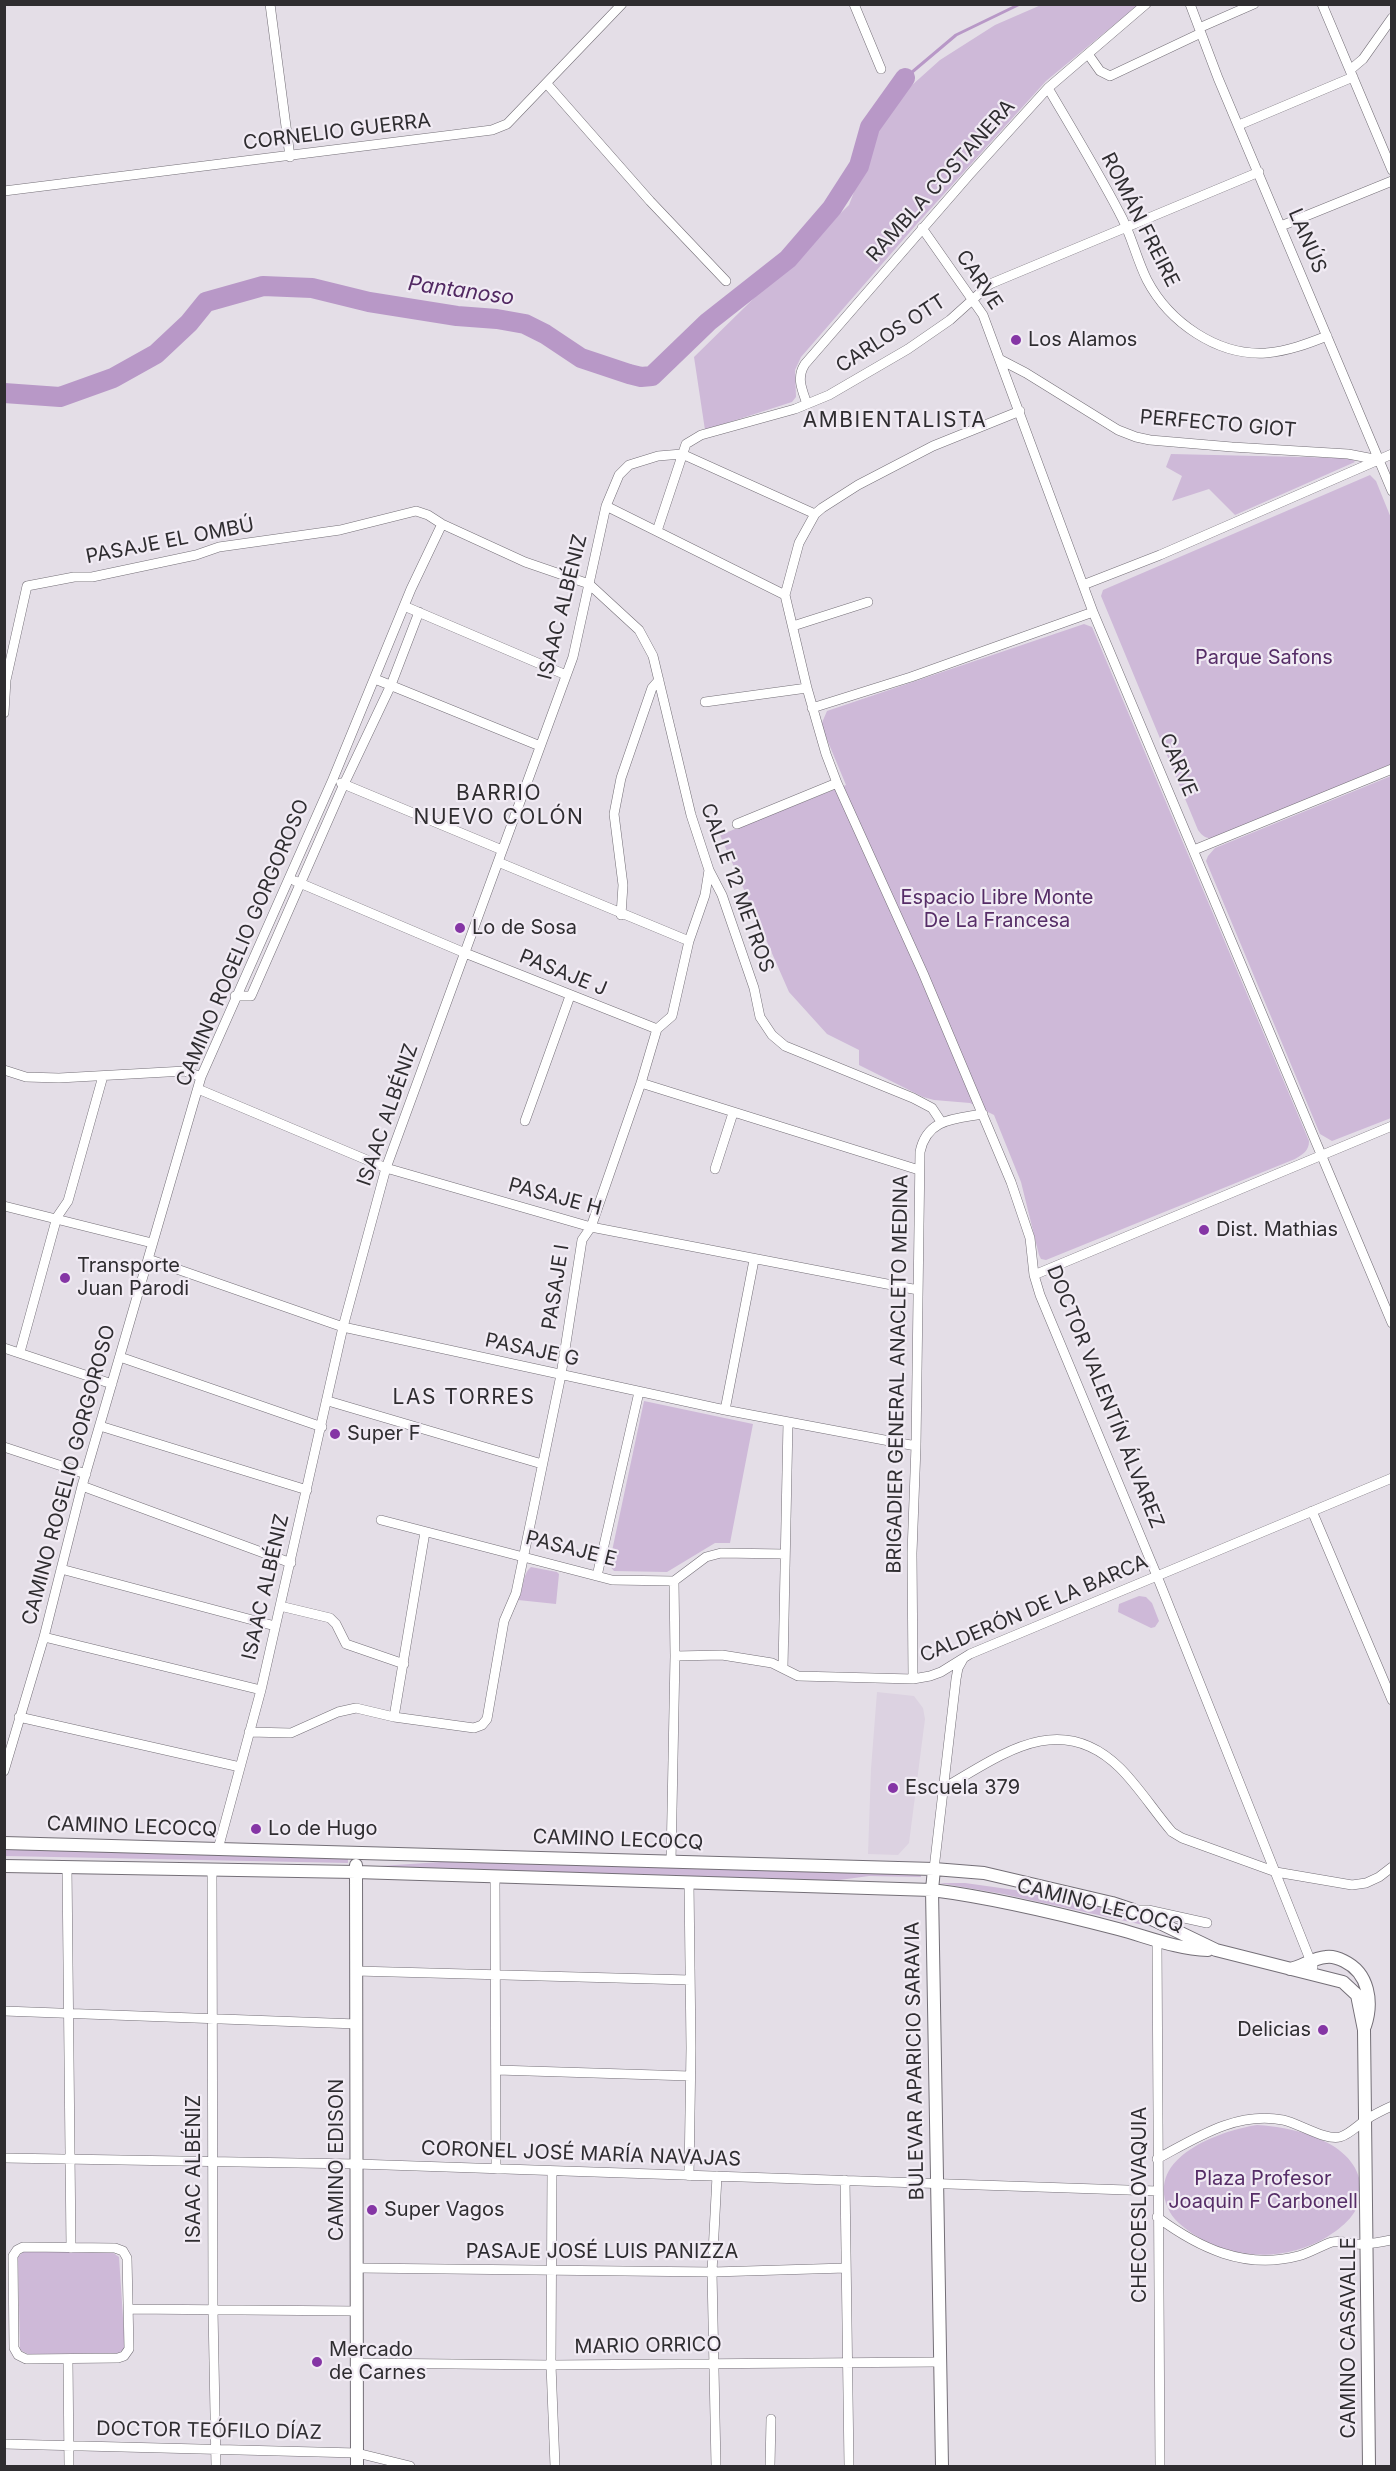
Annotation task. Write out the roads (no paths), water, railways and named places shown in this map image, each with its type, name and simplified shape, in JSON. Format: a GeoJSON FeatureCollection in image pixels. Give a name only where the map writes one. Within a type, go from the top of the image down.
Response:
{"type":"FeatureCollection","features":[{"type":"Feature","properties":{"kind":"street"},"geometry":{"type":"LineString","coordinates":[[270,4],[290,157]]}},
{"type":"Feature","properties":{"kind":"street","name":"CORNELIO GUERRA"},"geometry":{"type":"LineString","coordinates":[[4,191],[492,130],[507,124],[622,4]]}},
{"type":"Feature","properties":{"kind":"street"},"geometry":{"type":"LineString","coordinates":[[854,4],[881,69]]}},
{"type":"Feature","properties":{"kind":"street","name":"RAMBLA COSTANERA"},"geometry":{"type":"LineString","coordinates":[[807,404],[800,379],[800,372],[805,364],[922,228],[1048,88],[1146,4]]}},
{"type":"Feature","properties":{"kind":"street","name":"LANÚS"},"geometry":{"type":"LineString","coordinates":[[1190,4],[1392,491]]}},
{"type":"Feature","properties":{"kind":"street"},"geometry":{"type":"LineString","coordinates":[[1089,54],[1100,71],[1110,76],[1254,4]]}},
{"type":"Feature","properties":{"kind":"street"},"geometry":{"type":"LineString","coordinates":[[1324,6],[1392,170]]}},
{"type":"Feature","properties":{"kind":"street"},"geometry":{"type":"LineString","coordinates":[[1239,125],[1351,73],[1392,18]]}},
{"type":"Feature","properties":{"kind":"street"},"geometry":{"type":"LineString","coordinates":[[547,84],[650,201],[726,281]]}},
{"type":"Feature","properties":{"kind":"street","name":"ROMÁN FREIRE"},"geometry":{"type":"LineString","coordinates":[[1048,88],[1121,214],[1147,280],[1162,303],[1184,325],[1222,347],[1247,352],[1265,353],[1295,348],[1327,336]]}},
{"type":"Feature","properties":{"kind":"street","name":"CARLOS OTT"},"geometry":{"type":"LineString","coordinates":[[657,531],[686,444],[700,435],[807,404],[830,395],[908,349],[950,320],[990,284],[1259,172]]}},
{"type":"Feature","properties":{"kind":"street"},"geometry":{"type":"LineString","coordinates":[[1281,226],[1392,181]]}},
{"type":"Feature","properties":{"kind":"street","name":"CARVE"},"geometry":{"type":"LineString","coordinates":[[922,228],[974,299],[983,315],[1093,612],[1392,1323]]}},
{"type":"Feature","properties":{"kind":"street","name":"PERFECTO GIOT"},"geometry":{"type":"LineString","coordinates":[[1001,360],[1118,430],[1136,437],[1220,446],[1348,454],[1379,460]]}},
{"type":"Feature","properties":{"kind":"street"},"geometry":{"type":"LineString","coordinates":[[606,506],[785,595],[796,551],[815,514],[832,500],[933,446],[1020,411]]}},
{"type":"Feature","properties":{"kind":"street"},"geometry":{"type":"LineString","coordinates":[[682,454],[815,514]]}},
{"type":"Feature","properties":{"kind":"street","name":"ISAAC ALBÉNIZ"},"geometry":{"type":"LineString","coordinates":[[218,1849],[261,1690],[344,1327],[386,1168],[573,657],[606,506],[619,475],[629,465],[658,456],[682,454]]}},
{"type":"Feature","properties":{"kind":"street"},"geometry":{"type":"LineString","coordinates":[[1083,585],[1160,555],[1392,454]]}},
{"type":"Feature","properties":{"kind":"street","name":"PASAJE EL OMBÚ"},"geometry":{"type":"LineString","coordinates":[[4,712],[6,680],[27,586],[74,577],[92,577],[196,555],[219,547],[340,530],[416,511],[428,514],[442,524]]}},
{"type":"Feature","properties":{"kind":"street"},"geometry":{"type":"LineString","coordinates":[[442,524],[525,562],[588,585]]}},
{"type":"Feature","properties":{"kind":"street","name":"CAMINO ROGELIO GORGOROSO"},"geometry":{"type":"LineString","coordinates":[[4,1771],[44,1637],[82,1486],[201,1077],[235,996],[290,879],[404,606],[442,524]]}},
{"type":"Feature","properties":{"kind":"street","name":"CALLE 12 METROS"},"geometry":{"type":"LineString","coordinates":[[588,585],[639,630],[653,656],[680,776],[709,870],[722,895],[754,988],[760,1017],[772,1035],[785,1046],[913,1098],[932,1108],[942,1123]]}},
{"type":"Feature","properties":{"kind":"street","name":"DOCTOR VALENTÍN ÁLVAREZ"},"geometry":{"type":"LineString","coordinates":[[785,595],[812,708],[837,783],[923,973],[1023,1212],[1030,1238],[1034,1275],[1040,1295],[1157,1576],[1312,1961],[1314,1975]]}},
{"type":"Feature","properties":{"kind":"street"},"geometry":{"type":"LineString","coordinates":[[793,626],[868,602]]}},
{"type":"Feature","properties":{"kind":"street"},"geometry":{"type":"LineString","coordinates":[[404,606],[566,675]]}},
{"type":"Feature","properties":{"kind":"street"},"geometry":{"type":"LineString","coordinates":[[235,996],[251,996],[344,784],[391,685],[419,612]]}},
{"type":"Feature","properties":{"kind":"street"},"geometry":{"type":"LineString","coordinates":[[812,708],[911,677],[1093,612]]}},
{"type":"Feature","properties":{"kind":"street"},"geometry":{"type":"LineString","coordinates":[[375,679],[540,746]]}},
{"type":"Feature","properties":{"kind":"street"},"geometry":{"type":"LineString","coordinates":[[621,915],[623,885],[614,813],[617,794],[652,688],[659,680]]}},
{"type":"Feature","properties":{"kind":"street"},"geometry":{"type":"LineString","coordinates":[[705,702],[807,688]]}},
{"type":"Feature","properties":{"kind":"street"},"geometry":{"type":"LineString","coordinates":[[1194,850],[1392,769]]}},
{"type":"Feature","properties":{"kind":"street"},"geometry":{"type":"LineString","coordinates":[[333,779],[502,850]]}},
{"type":"Feature","properties":{"kind":"street"},"geometry":{"type":"LineString","coordinates":[[737,824],[837,783]]}},
{"type":"Feature","properties":{"kind":"street"},"geometry":{"type":"LineString","coordinates":[[498,862],[621,915],[689,941]]}},
{"type":"Feature","properties":{"kind":"street","name":"PASAJE I"},"geometry":{"type":"LineString","coordinates":[[394,1717],[474,1728],[482,1725],[487,1719],[504,1621],[516,1593],[561,1375],[582,1240],[591,1227],[641,1083],[657,1029],[672,1016],[689,941],[705,896],[709,870]]}},
{"type":"Feature","properties":{"kind":"street","name":"PASAJE J"},"geometry":{"type":"LineString","coordinates":[[290,879],[570,996],[657,1029]]}},
{"type":"Feature","properties":{"kind":"street"},"geometry":{"type":"LineString","coordinates":[[525,1120],[570,996]]}},
{"type":"Feature","properties":{"kind":"street"},"geometry":{"type":"LineString","coordinates":[[4,1070],[40,1078],[185,1071],[201,1077]]}},
{"type":"Feature","properties":{"kind":"street"},"geometry":{"type":"LineString","coordinates":[[20,1352],[57,1217],[68,1201],[103,1076]]}},
{"type":"Feature","properties":{"kind":"street"},"geometry":{"type":"LineString","coordinates":[[641,1083],[919,1170]]}},
{"type":"Feature","properties":{"kind":"street","name":"PASAJE H"},"geometry":{"type":"LineString","coordinates":[[198,1089],[386,1168],[591,1227],[918,1290]]}},
{"type":"Feature","properties":{"kind":"street"},"geometry":{"type":"LineString","coordinates":[[715,1169],[733,1113]]}},
{"type":"Feature","properties":{"kind":"street"},"geometry":{"type":"LineString","coordinates":[[942,1123],[983,1114]]}},
{"type":"Feature","properties":{"kind":"street","name":"BRIGADIER GENERAL ANACLETO MEDINA"},"geometry":{"type":"LineString","coordinates":[[913,1679],[912,1553],[916,1446],[919,1170],[925,1136],[934,1126],[942,1123]]}},
{"type":"Feature","properties":{"kind":"street"},"geometry":{"type":"LineString","coordinates":[[1034,1275],[1392,1126]]}},
{"type":"Feature","properties":{"kind":"street"},"geometry":{"type":"LineString","coordinates":[[4,1206],[57,1217],[152,1242]]}},
{"type":"Feature","properties":{"kind":"street","name":"PASAJE G"},"geometry":{"type":"LineString","coordinates":[[148,1259],[344,1327],[725,1410],[916,1446]]}},
{"type":"Feature","properties":{"kind":"street"},"geometry":{"type":"LineString","coordinates":[[725,1410],[754,1260]]}},
{"type":"Feature","properties":{"kind":"street"},"geometry":{"type":"LineString","coordinates":[[4,1348],[112,1384]]}},
{"type":"Feature","properties":{"kind":"street"},"geometry":{"type":"LineString","coordinates":[[120,1357],[322,1427]]}},
{"type":"Feature","properties":{"kind":"street"},"geometry":{"type":"LineString","coordinates":[[597,1576],[639,1392]]}},
{"type":"Feature","properties":{"kind":"street"},"geometry":{"type":"LineString","coordinates":[[328,1401],[542,1464]]}},
{"type":"Feature","properties":{"kind":"street"},"geometry":{"type":"LineString","coordinates":[[783,1668],[788,1422]]}},
{"type":"Feature","properties":{"kind":"street"},"geometry":{"type":"LineString","coordinates":[[100,1426],[307,1490]]}},
{"type":"Feature","properties":{"kind":"street"},"geometry":{"type":"LineString","coordinates":[[4,1447],[86,1474]]}},
{"type":"Feature","properties":{"kind":"street","name":"CALDERÓN DE LA BARCA"},"geometry":{"type":"LineString","coordinates":[[675,1656],[722,1655],[772,1663],[798,1676],[913,1679],[930,1676],[970,1654],[1392,1478]]}},
{"type":"Feature","properties":{"kind":"street"},"geometry":{"type":"LineString","coordinates":[[82,1486],[291,1563]]}},
{"type":"Feature","properties":{"kind":"street"},"geometry":{"type":"LineString","coordinates":[[1312,1511],[1392,1700]]}},
{"type":"Feature","properties":{"kind":"street","name":"PASAJE E"},"geometry":{"type":"LineString","coordinates":[[381,1520],[612,1580],[674,1581]]}},
{"type":"Feature","properties":{"kind":"street"},"geometry":{"type":"LineString","coordinates":[[249,1732],[291,1732],[338,1712],[356,1708],[394,1717],[425,1532]]}},
{"type":"Feature","properties":{"kind":"street"},"geometry":{"type":"LineString","coordinates":[[671,1862],[675,1656],[674,1581],[711,1555],[720,1553],[785,1554]]}},
{"type":"Feature","properties":{"kind":"street"},"geometry":{"type":"LineString","coordinates":[[61,1569],[275,1626]]}},
{"type":"Feature","properties":{"kind":"street"},"geometry":{"type":"LineString","coordinates":[[280,1606],[330,1618],[336,1624],[346,1644],[404,1664]]}},
{"type":"Feature","properties":{"kind":"street"},"geometry":{"type":"LineString","coordinates":[[44,1637],[261,1690]]}},
{"type":"Feature","properties":{"kind":"street","name":"BULEVAR APARICIO SARAVIA"},"geometry":{"type":"LineString","coordinates":[[942,2466],[932,1890],[956,1679],[963,1659]]}},
{"type":"Feature","properties":{"kind":"street"},"geometry":{"type":"LineString","coordinates":[[20,1717],[240,1767]]}},
{"type":"Feature","properties":{"kind":"street"},"geometry":{"type":"LineString","coordinates":[[942,1789],[1025,1743],[1042,1739],[1064,1739],[1085,1745],[1104,1755],[1120,1768],[1172,1832],[1182,1838],[1276,1872],[1352,1885],[1366,1883],[1380,1877],[1392,1867]]}},
{"type":"Feature","properties":{"kind":"street","name":"CAMINO LECOCQ"},"geometry":{"type":"LineString","coordinates":[[4,1843],[934,1869],[984,1873],[1133,1910],[1215,1950],[1343,1982],[1351,1988],[1359,2002],[1364,2030]]}},
{"type":"Feature","properties":{"kind":"street","name":"CAMINO EDISON"},"geometry":{"type":"LineString","coordinates":[[356,1852],[357,2466]]}},
{"type":"Feature","properties":{"kind":"street","name":"CAMINO LECOCQ"},"geometry":{"type":"LineString","coordinates":[[4,1866],[356,1872],[932,1890],[1028,1907],[1121,1929],[1157,1942],[1200,1950],[1215,1950]]}},
{"type":"Feature","properties":{"kind":"street"},"geometry":{"type":"LineString","coordinates":[[68,1868],[71,2248]]}},
{"type":"Feature","properties":{"kind":"street","name":"ISAAC ALBÉNIZ"},"geometry":{"type":"LineString","coordinates":[[212,1871],[212,2162],[216,2466]]}},
{"type":"Feature","properties":{"kind":"street"},"geometry":{"type":"LineString","coordinates":[[495,1877],[496,2169]]}},
{"type":"Feature","properties":{"kind":"street"},"geometry":{"type":"LineString","coordinates":[[689,1883],[689,2176]]}},
{"type":"Feature","properties":{"kind":"street"},"geometry":{"type":"LineString","coordinates":[[1133,1910],[1148,1910],[1207,1923]]}},
{"type":"Feature","properties":{"kind":"street","name":"CHECOESLOVAQUIA"},"geometry":{"type":"LineString","coordinates":[[1157,1942],[1160,2466]]}},
{"type":"Feature","properties":{"kind":"street"},"geometry":{"type":"LineString","coordinates":[[1290,1969],[1301,1967],[1326,1956],[1346,1962],[1359,1972],[1366,1984],[1369,1996],[1369,2015],[1364,2030]]}},
{"type":"Feature","properties":{"kind":"street"},"geometry":{"type":"LineString","coordinates":[[356,1971],[690,1980]]}},
{"type":"Feature","properties":{"kind":"street"},"geometry":{"type":"LineString","coordinates":[[4,2011],[357,2024]]}},
{"type":"Feature","properties":{"kind":"street","name":"CAMINO CASAVALLE"},"geometry":{"type":"LineString","coordinates":[[1364,2030],[1369,2466]]}},
{"type":"Feature","properties":{"kind":"street"},"geometry":{"type":"LineString","coordinates":[[497,2070],[690,2076]]}},
{"type":"Feature","properties":{"kind":"street"},"geometry":{"type":"LineString","coordinates":[[1157,2159],[1221,2126],[1248,2120],[1283,2120],[1332,2138],[1346,2134],[1366,2119],[1392,2106]]}},
{"type":"Feature","properties":{"kind":"street","name":"CORONEL JOSÉ MARÍA NAVAJAS"},"geometry":{"type":"LineString","coordinates":[[4,2158],[357,2164],[1157,2191]]}},
{"type":"Feature","properties":{"kind":"street"},"geometry":{"type":"LineString","coordinates":[[552,2171],[551,2365],[555,2466]]}},
{"type":"Feature","properties":{"kind":"street"},"geometry":{"type":"LineString","coordinates":[[716,2466],[712,2272],[717,2176]]}},
{"type":"Feature","properties":{"kind":"street"},"geometry":{"type":"LineString","coordinates":[[845,2180],[849,2466]]}},
{"type":"Feature","properties":{"kind":"street"},"geometry":{"type":"LineString","coordinates":[[1157,2217],[1180,2234],[1214,2252],[1242,2260],[1271,2260],[1297,2256],[1333,2242],[1368,2244],[1392,2240]]}},
{"type":"Feature","properties":{"kind":"street"},"geometry":{"type":"LineString","coordinates":[[23,2247],[71,2248],[115,2248],[123,2251],[127,2258],[129,2349],[124,2356],[118,2358],[26,2359],[18,2355],[14,2348],[9,2303],[13,2256],[23,2247]]}},
{"type":"Feature","properties":{"kind":"street","name":"PASAJE JOSÉ LUIS PANIZZA"},"geometry":{"type":"LineString","coordinates":[[357,2268],[712,2272],[846,2268]]}},
{"type":"Feature","properties":{"kind":"street"},"geometry":{"type":"LineString","coordinates":[[128,2309],[357,2311]]}},
{"type":"Feature","properties":{"kind":"street"},"geometry":{"type":"LineString","coordinates":[[68,2359],[69,2466]]}},
{"type":"Feature","properties":{"kind":"street","name":"MARIO ORRICO"},"geometry":{"type":"LineString","coordinates":[[357,2364],[939,2362]]}},
{"type":"Feature","properties":{"kind":"street"},"geometry":{"type":"LineString","coordinates":[[770,2466],[771,2419]]}},
{"type":"Feature","properties":{"kind":"street","name":"DOCTOR TEÓFILO DÍAZ"},"geometry":{"type":"LineString","coordinates":[[4,2445],[357,2453],[410,2466]]}},
{"type":"Feature","properties":{"kind":"waterway","name":"Pantanoso"},"geometry":{"type":"LineString","coordinates":[[905,78],[956,35],[1020,4]]}},
{"type":"Feature","properties":{"kind":"waterway","name":"Pantanoso"},"geometry":{"type":"LineString","coordinates":[[4,393],[60,397],[113,378],[156,354],[189,323],[206,302],[263,286],[312,288],[369,302],[525,324],[545,334],[581,358],[629,374],[641,377],[652,376],[708,322],[788,259],[832,208],[859,166],[870,127],[905,78]]}},
{"type":"Feature","properties":{"kind":"place","name":"Los Alamos"},"geometry":{"type":"Point","coordinates":[1016,340]}},
{"type":"Feature","properties":{"kind":"place","name":"Lo de Sosa"},"geometry":{"type":"Point","coordinates":[460,928]}},
{"type":"Feature","properties":{"kind":"place","name":"Dist. Mathias"},"geometry":{"type":"Point","coordinates":[1204,1230]}},
{"type":"Feature","properties":{"kind":"place","name":"Transporte Juan Parodi"},"geometry":{"type":"Point","coordinates":[65,1278]}},
{"type":"Feature","properties":{"kind":"place","name":"Super F"},"geometry":{"type":"Point","coordinates":[335,1434]}},
{"type":"Feature","properties":{"kind":"place","name":"Escuela 379"},"geometry":{"type":"Point","coordinates":[893,1788]}},
{"type":"Feature","properties":{"kind":"place","name":"Lo de Hugo"},"geometry":{"type":"Point","coordinates":[256,1829]}},
{"type":"Feature","properties":{"kind":"place","name":"Delicias"},"geometry":{"type":"Point","coordinates":[1323,2030]}},
{"type":"Feature","properties":{"kind":"place","name":"Super Vagos"},"geometry":{"type":"Point","coordinates":[372,2210]}},
{"type":"Feature","properties":{"kind":"place","name":"Mercado de Carnes"},"geometry":{"type":"Point","coordinates":[317,2362]}},
{"type":"Feature","properties":{"kind":"district","name":"AMBIENTALISTA"},"geometry":{"type":"Point","coordinates":[895,421]}},
{"type":"Feature","properties":{"kind":"district","name":"BARRIO NUEVO COLÓN"},"geometry":{"type":"Point","coordinates":[499,806]}},
{"type":"Feature","properties":{"kind":"district","name":"LAS TORRES"},"geometry":{"type":"Point","coordinates":[464,1398]}},
{"type":"Feature","properties":{"kind":"park label","name":"Parque Safons"},"geometry":{"type":"Point","coordinates":[1264,658]}},
{"type":"Feature","properties":{"kind":"park label","name":"Espacio Libre Monte De La Francesa"},"geometry":{"type":"Point","coordinates":[997,910]}},
{"type":"Feature","properties":{"kind":"park label","name":"Plaza Profesor Joaquin F Carbonell"},"geometry":{"type":"Point","coordinates":[1263,2190]}}]}
